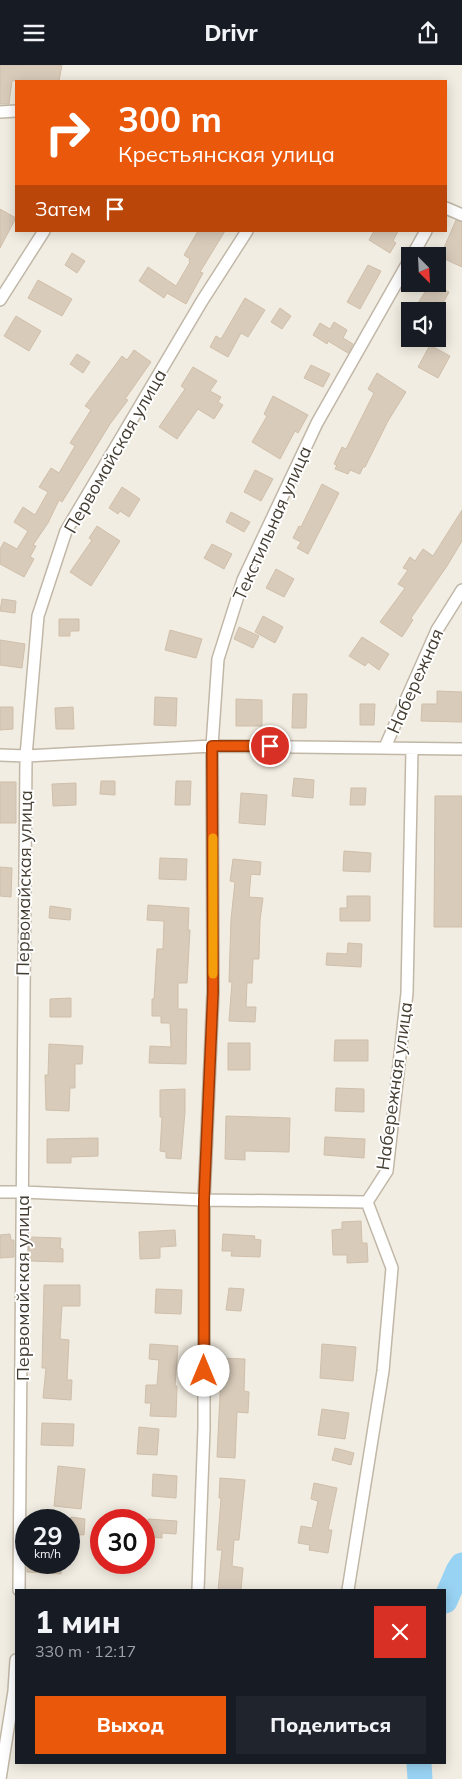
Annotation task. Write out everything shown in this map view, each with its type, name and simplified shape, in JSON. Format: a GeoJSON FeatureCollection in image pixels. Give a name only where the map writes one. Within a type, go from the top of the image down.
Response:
{"type":"FeatureCollection","features":[{"type":"Feature","properties":{"kind":"street"},"geometry":{"type":"LineString","coordinates":[[0,113],[15,111]]}},
{"type":"Feature","properties":{"kind":"street"},"geometry":{"type":"LineString","coordinates":[[447,208],[462,215]]}},
{"type":"Feature","properties":{"kind":"street"},"geometry":{"type":"LineString","coordinates":[[0,300],[43,232]]}},
{"type":"Feature","properties":{"kind":"street","name":"Первомайская улица"},"geometry":{"type":"LineString","coordinates":[[19,1589],[26,756],[38,616],[66,531],[202,301],[246,232]]}},
{"type":"Feature","properties":{"kind":"street","name":"Текстильная улица"},"geometry":{"type":"LineString","coordinates":[[417,247],[425,232]]}},
{"type":"Feature","properties":{"kind":"street","name":"Текстильная улица"},"geometry":{"type":"LineString","coordinates":[[198,1589],[204,1428],[204,1200],[213,992],[212,746],[218,659],[243,580],[317,423],[401,276]]}},
{"type":"Feature","properties":{"kind":"street","name":"Набережная"},"geometry":{"type":"LineString","coordinates":[[385,747],[437,630],[462,590]]}},
{"type":"Feature","properties":{"kind":"street"},"geometry":{"type":"LineString","coordinates":[[0,755],[26,756],[212,746],[385,747],[412,750],[462,749]]}},
{"type":"Feature","properties":{"kind":"street","name":"Набережная улица"},"geometry":{"type":"LineString","coordinates":[[367,1202],[387,1171],[406,993],[412,750]]}},
{"type":"Feature","properties":{"kind":"street"},"geometry":{"type":"LineString","coordinates":[[0,1192],[204,1200],[367,1202],[392,1268],[383,1371],[348,1589]]}},
{"type":"Feature","properties":{"kind":"street"},"geometry":{"type":"LineString","coordinates":[[0,1779],[15,1676]]}},
{"type":"Feature","properties":{"kind":"building"},"geometry":{"type":"Polygon","coordinates":[[[0,65],[62,65],[59,80],[12,81],[9,104],[0,104],[0,65]]]}},
{"type":"Feature","properties":{"kind":"building"},"geometry":{"type":"Polygon","coordinates":[[[0,209],[15,217],[15,220],[0,248],[0,209]]]}},
{"type":"Feature","properties":{"kind":"building"},"geometry":{"type":"Polygon","coordinates":[[[456,220],[462,222],[462,267],[446,260],[446,247],[444,247],[456,220]]]}},
{"type":"Feature","properties":{"kind":"building"},"geometry":{"type":"Polygon","coordinates":[[[197,232],[224,232],[200,272],[203,273],[186,304],[167,293],[164,298],[139,281],[148,267],[176,286],[190,262],[190,259],[184,255],[197,232]]]}},
{"type":"Feature","properties":{"kind":"building"},"geometry":{"type":"Polygon","coordinates":[[[373,232],[398,232],[393,241],[396,243],[390,253],[369,240],[373,232]]]}},
{"type":"Feature","properties":{"kind":"building"},"geometry":{"type":"Polygon","coordinates":[[[72,253],[85,261],[77,273],[65,265],[72,253]]]}},
{"type":"Feature","properties":{"kind":"building"},"geometry":{"type":"Polygon","coordinates":[[[368,265],[381,271],[360,309],[347,302],[368,265]]]}},
{"type":"Feature","properties":{"kind":"building"},"geometry":{"type":"Polygon","coordinates":[[[38,280],[72,299],[62,316],[28,298],[38,280]]]}},
{"type":"Feature","properties":{"kind":"building"},"geometry":{"type":"Polygon","coordinates":[[[446,290],[449,292],[444,302],[419,302],[424,293],[446,293],[446,290]]]}},
{"type":"Feature","properties":{"kind":"building"},"geometry":{"type":"Polygon","coordinates":[[[245,298],[265,310],[248,337],[241,333],[228,357],[210,347],[216,336],[221,339],[245,298]]]}},
{"type":"Feature","properties":{"kind":"building"},"geometry":{"type":"Polygon","coordinates":[[[280,308],[291,316],[282,329],[271,322],[280,308]]]}},
{"type":"Feature","properties":{"kind":"building"},"geometry":{"type":"Polygon","coordinates":[[[16,316],[41,331],[29,351],[4,336],[16,316]]]}},
{"type":"Feature","properties":{"kind":"building"},"geometry":{"type":"Polygon","coordinates":[[[334,322],[347,330],[343,338],[353,344],[348,353],[328,341],[327,344],[313,335],[320,323],[330,329],[334,322]]]}},
{"type":"Feature","properties":{"kind":"building"},"geometry":{"type":"Polygon","coordinates":[[[429,347],[434,347],[450,356],[438,378],[418,367],[429,347]]]}},
{"type":"Feature","properties":{"kind":"building"},"geometry":{"type":"Polygon","coordinates":[[[134,350],[151,362],[125,399],[128,400],[110,424],[62,502],[59,500],[48,523],[33,545],[36,546],[30,557],[34,559],[24,577],[0,564],[0,549],[4,542],[17,549],[28,531],[14,522],[23,507],[35,515],[48,492],[39,487],[51,468],[59,473],[75,446],[70,443],[91,410],[85,406],[122,356],[127,360],[134,350]]]}},
{"type":"Feature","properties":{"kind":"building"},"geometry":{"type":"Polygon","coordinates":[[[77,354],[90,362],[83,373],[70,364],[77,354]]]}},
{"type":"Feature","properties":{"kind":"building"},"geometry":{"type":"Polygon","coordinates":[[[311,365],[330,374],[323,387],[304,378],[311,365]]]}},
{"type":"Feature","properties":{"kind":"building"},"geometry":{"type":"Polygon","coordinates":[[[193,367],[217,381],[210,391],[221,397],[218,402],[223,405],[214,419],[198,409],[177,439],[159,427],[185,389],[181,386],[193,367]]]}},
{"type":"Feature","properties":{"kind":"building"},"geometry":{"type":"Polygon","coordinates":[[[377,373],[406,392],[388,421],[365,467],[363,467],[360,474],[350,470],[348,474],[335,469],[337,465],[334,464],[342,447],[346,449],[374,393],[368,389],[377,373]]]}},
{"type":"Feature","properties":{"kind":"building"},"geometry":{"type":"Polygon","coordinates":[[[273,396],[308,415],[298,433],[295,431],[280,459],[252,442],[267,416],[264,414],[273,396]]]}},
{"type":"Feature","properties":{"kind":"building"},"geometry":{"type":"Polygon","coordinates":[[[255,470],[273,479],[261,501],[244,492],[255,470]]]}},
{"type":"Feature","properties":{"kind":"building"},"geometry":{"type":"Polygon","coordinates":[[[322,484],[339,493],[308,554],[297,548],[301,542],[293,538],[299,526],[301,527],[322,484]]]}},
{"type":"Feature","properties":{"kind":"building"},"geometry":{"type":"Polygon","coordinates":[[[122,487],[140,499],[129,517],[120,511],[118,514],[109,508],[122,487]]]}},
{"type":"Feature","properties":{"kind":"building"},"geometry":{"type":"Polygon","coordinates":[[[462,510],[462,541],[411,618],[413,620],[402,637],[380,622],[405,588],[398,584],[408,570],[403,568],[410,557],[415,561],[423,549],[433,556],[462,510]]]}},
{"type":"Feature","properties":{"kind":"building"},"geometry":{"type":"Polygon","coordinates":[[[231,512],[250,522],[244,532],[226,522],[231,512]]]}},
{"type":"Feature","properties":{"kind":"building"},"geometry":{"type":"Polygon","coordinates":[[[97,526],[120,541],[91,586],[70,572],[92,540],[89,538],[97,526]]]}},
{"type":"Feature","properties":{"kind":"building"},"geometry":{"type":"Polygon","coordinates":[[[212,544],[232,554],[224,569],[204,558],[212,544]]]}},
{"type":"Feature","properties":{"kind":"building"},"geometry":{"type":"Polygon","coordinates":[[[276,569],[294,579],[284,597],[266,588],[276,569]]]}},
{"type":"Feature","properties":{"kind":"building"},"geometry":{"type":"Polygon","coordinates":[[[2,599],[16,601],[15,613],[0,611],[2,599]]]}},
{"type":"Feature","properties":{"kind":"building"},"geometry":{"type":"Polygon","coordinates":[[[263,616],[283,627],[275,643],[255,632],[263,616]]]}},
{"type":"Feature","properties":{"kind":"building"},"geometry":{"type":"Polygon","coordinates":[[[59,619],[79,619],[79,631],[70,631],[70,636],[59,636],[59,619]]]}},
{"type":"Feature","properties":{"kind":"building"},"geometry":{"type":"Polygon","coordinates":[[[239,627],[259,636],[253,648],[234,639],[239,627]]]}},
{"type":"Feature","properties":{"kind":"building"},"geometry":{"type":"Polygon","coordinates":[[[170,630],[202,639],[196,658],[165,650],[170,630]]]}},
{"type":"Feature","properties":{"kind":"building"},"geometry":{"type":"Polygon","coordinates":[[[362,637],[389,654],[379,670],[368,662],[365,666],[349,656],[362,637]]]}},
{"type":"Feature","properties":{"kind":"building"},"geometry":{"type":"Polygon","coordinates":[[[0,640],[25,644],[22,668],[0,665],[0,640]]]}},
{"type":"Feature","properties":{"kind":"building"},"geometry":{"type":"Polygon","coordinates":[[[437,691],[462,692],[462,722],[421,721],[422,704],[437,704],[437,691]]]}},
{"type":"Feature","properties":{"kind":"building"},"geometry":{"type":"Polygon","coordinates":[[[293,694],[307,694],[306,728],[292,728],[293,694]]]}},
{"type":"Feature","properties":{"kind":"building"},"geometry":{"type":"Polygon","coordinates":[[[155,697],[177,698],[176,726],[154,725],[155,697]]]}},
{"type":"Feature","properties":{"kind":"building"},"geometry":{"type":"Polygon","coordinates":[[[236,699],[262,700],[262,726],[236,726],[236,699]]]}},
{"type":"Feature","properties":{"kind":"building"},"geometry":{"type":"Polygon","coordinates":[[[360,704],[375,704],[374,725],[360,725],[360,704]]]}},
{"type":"Feature","properties":{"kind":"building"},"geometry":{"type":"Polygon","coordinates":[[[0,707],[13,707],[13,729],[0,730],[0,707]]]}},
{"type":"Feature","properties":{"kind":"building"},"geometry":{"type":"Polygon","coordinates":[[[73,707],[74,729],[56,729],[55,708],[73,707]]]}},
{"type":"Feature","properties":{"kind":"building"},"geometry":{"type":"Polygon","coordinates":[[[294,778],[314,780],[313,798],[292,796],[294,778]]]}},
{"type":"Feature","properties":{"kind":"building"},"geometry":{"type":"Polygon","coordinates":[[[101,781],[115,781],[115,795],[100,794],[101,781]]]}},
{"type":"Feature","properties":{"kind":"building"},"geometry":{"type":"Polygon","coordinates":[[[176,781],[191,781],[190,805],[175,805],[176,781]]]}},
{"type":"Feature","properties":{"kind":"building"},"geometry":{"type":"Polygon","coordinates":[[[0,782],[16,782],[16,823],[0,823],[0,782]]]}},
{"type":"Feature","properties":{"kind":"building"},"geometry":{"type":"Polygon","coordinates":[[[76,783],[76,805],[53,806],[52,784],[76,783]]]}},
{"type":"Feature","properties":{"kind":"building"},"geometry":{"type":"Polygon","coordinates":[[[351,788],[366,788],[365,805],[350,805],[351,788]]]}},
{"type":"Feature","properties":{"kind":"building"},"geometry":{"type":"Polygon","coordinates":[[[241,793],[267,795],[265,825],[239,823],[241,793]]]}},
{"type":"Feature","properties":{"kind":"building"},"geometry":{"type":"Polygon","coordinates":[[[435,796],[462,796],[462,927],[434,927],[435,796]]]}},
{"type":"Feature","properties":{"kind":"building"},"geometry":{"type":"Polygon","coordinates":[[[344,851],[371,853],[370,872],[343,871],[344,851]]]}},
{"type":"Feature","properties":{"kind":"building"},"geometry":{"type":"Polygon","coordinates":[[[160,858],[187,859],[186,880],[159,879],[160,858]]]}},
{"type":"Feature","properties":{"kind":"building"},"geometry":{"type":"Polygon","coordinates":[[[233,859],[261,862],[260,875],[251,874],[249,897],[263,898],[260,920],[259,959],[253,959],[252,983],[247,983],[246,1007],[256,1007],[255,1022],[229,1021],[232,982],[229,982],[231,919],[235,882],[230,881],[233,859]]]}},
{"type":"Feature","properties":{"kind":"building"},"geometry":{"type":"Polygon","coordinates":[[[0,867],[12,868],[11,897],[0,896],[0,867]]]}},
{"type":"Feature","properties":{"kind":"building"},"geometry":{"type":"Polygon","coordinates":[[[347,896],[370,896],[370,921],[340,921],[340,908],[347,908],[347,896]]]}},
{"type":"Feature","properties":{"kind":"building"},"geometry":{"type":"Polygon","coordinates":[[[148,905],[189,908],[188,930],[190,930],[187,983],[178,983],[178,1009],[187,1009],[186,1064],[149,1063],[150,1046],[171,1047],[170,1023],[161,1023],[161,1016],[152,1016],[157,949],[163,949],[164,921],[147,920],[148,905]]]}},
{"type":"Feature","properties":{"kind":"building"},"geometry":{"type":"Polygon","coordinates":[[[50,906],[71,909],[70,920],[49,918],[50,906]]]}},
{"type":"Feature","properties":{"kind":"building"},"geometry":{"type":"Polygon","coordinates":[[[348,943],[362,944],[361,967],[326,965],[327,953],[347,954],[348,943]]]}},
{"type":"Feature","properties":{"kind":"building"},"geometry":{"type":"Polygon","coordinates":[[[71,998],[71,1017],[50,1017],[50,999],[71,998]]]}},
{"type":"Feature","properties":{"kind":"building"},"geometry":{"type":"Polygon","coordinates":[[[335,1040],[368,1040],[368,1061],[334,1061],[335,1040]]]}},
{"type":"Feature","properties":{"kind":"building"},"geometry":{"type":"Polygon","coordinates":[[[228,1043],[250,1043],[250,1070],[228,1070],[228,1043]]]}},
{"type":"Feature","properties":{"kind":"building"},"geometry":{"type":"Polygon","coordinates":[[[49,1044],[83,1046],[82,1064],[75,1064],[75,1088],[70,1088],[69,1111],[46,1110],[45,1075],[48,1075],[49,1044]]]}},
{"type":"Feature","properties":{"kind":"building"},"geometry":{"type":"Polygon","coordinates":[[[336,1088],[364,1089],[364,1112],[335,1111],[336,1088]]]}},
{"type":"Feature","properties":{"kind":"building"},"geometry":{"type":"Polygon","coordinates":[[[185,1089],[181,1159],[166,1158],[166,1152],[160,1151],[162,1117],[160,1117],[160,1090],[185,1089]]]}},
{"type":"Feature","properties":{"kind":"building"},"geometry":{"type":"Polygon","coordinates":[[[226,1116],[290,1118],[289,1152],[245,1151],[245,1160],[225,1159],[226,1116]]]}},
{"type":"Feature","properties":{"kind":"building"},"geometry":{"type":"Polygon","coordinates":[[[325,1137],[365,1139],[364,1158],[324,1155],[325,1137]]]}},
{"type":"Feature","properties":{"kind":"building"},"geometry":{"type":"Polygon","coordinates":[[[98,1138],[98,1156],[71,1157],[71,1163],[47,1163],[47,1139],[98,1138]]]}},
{"type":"Feature","properties":{"kind":"building"},"geometry":{"type":"Polygon","coordinates":[[[361,1221],[362,1243],[367,1243],[368,1262],[347,1263],[347,1255],[333,1255],[332,1230],[342,1229],[342,1222],[361,1221]]]}},
{"type":"Feature","properties":{"kind":"building"},"geometry":{"type":"Polygon","coordinates":[[[175,1230],[176,1246],[160,1247],[160,1258],[140,1259],[139,1232],[175,1230]]]}},
{"type":"Feature","properties":{"kind":"building"},"geometry":{"type":"Polygon","coordinates":[[[10,1234],[11,1240],[14,1240],[14,1257],[0,1258],[0,1235],[10,1234]]]}},
{"type":"Feature","properties":{"kind":"building"},"geometry":{"type":"Polygon","coordinates":[[[223,1234],[255,1236],[254,1239],[261,1240],[260,1257],[231,1256],[232,1251],[222,1251],[223,1234]]]}},
{"type":"Feature","properties":{"kind":"building"},"geometry":{"type":"Polygon","coordinates":[[[31,1237],[61,1238],[60,1248],[63,1249],[63,1262],[29,1261],[29,1239],[31,1237]]]}},
{"type":"Feature","properties":{"kind":"building"},"geometry":{"type":"Polygon","coordinates":[[[44,1285],[80,1285],[80,1306],[62,1306],[60,1339],[69,1340],[67,1380],[72,1380],[71,1400],[43,1398],[46,1368],[42,1368],[44,1285]]]}},
{"type":"Feature","properties":{"kind":"building"},"geometry":{"type":"Polygon","coordinates":[[[229,1288],[244,1289],[241,1311],[226,1310],[229,1288]]]}},
{"type":"Feature","properties":{"kind":"building"},"geometry":{"type":"Polygon","coordinates":[[[156,1289],[182,1290],[181,1314],[155,1313],[156,1289]]]}},
{"type":"Feature","properties":{"kind":"building"},"geometry":{"type":"Polygon","coordinates":[[[150,1344],[178,1346],[175,1386],[177,1386],[176,1417],[150,1416],[151,1403],[145,1403],[146,1385],[157,1385],[159,1360],[149,1359],[150,1344]]]}},
{"type":"Feature","properties":{"kind":"building"},"geometry":{"type":"Polygon","coordinates":[[[322,1344],[356,1347],[353,1381],[320,1378],[322,1344]]]}},
{"type":"Feature","properties":{"kind":"building"},"geometry":{"type":"Polygon","coordinates":[[[219,1358],[245,1359],[244,1391],[249,1392],[248,1413],[237,1412],[235,1458],[217,1457],[221,1374],[218,1374],[219,1358]]]}},
{"type":"Feature","properties":{"kind":"building"},"geometry":{"type":"Polygon","coordinates":[[[322,1409],[349,1413],[345,1439],[318,1435],[322,1409]]]}},
{"type":"Feature","properties":{"kind":"building"},"geometry":{"type":"Polygon","coordinates":[[[42,1423],[74,1424],[73,1446],[41,1445],[42,1423]]]}},
{"type":"Feature","properties":{"kind":"building"},"geometry":{"type":"Polygon","coordinates":[[[139,1427],[159,1429],[157,1455],[137,1454],[139,1427]]]}},
{"type":"Feature","properties":{"kind":"building"},"geometry":{"type":"Polygon","coordinates":[[[335,1448],[354,1453],[351,1465],[332,1460],[335,1448]]]}},
{"type":"Feature","properties":{"kind":"building"},"geometry":{"type":"Polygon","coordinates":[[[58,1466],[85,1469],[81,1509],[54,1506],[58,1466]]]}},
{"type":"Feature","properties":{"kind":"building"},"geometry":{"type":"Polygon","coordinates":[[[153,1474],[177,1476],[176,1498],[152,1496],[153,1474]]]}},
{"type":"Feature","properties":{"kind":"building"},"geometry":{"type":"Polygon","coordinates":[[[220,1478],[245,1480],[239,1540],[234,1540],[232,1566],[243,1568],[241,1589],[218,1589],[222,1550],[217,1550],[221,1498],[219,1498],[220,1478]]]}},
{"type":"Feature","properties":{"kind":"building"},"geometry":{"type":"Polygon","coordinates":[[[314,1483],[337,1488],[328,1530],[332,1530],[328,1553],[309,1550],[310,1545],[298,1543],[301,1526],[312,1528],[318,1501],[311,1499],[314,1483]]]}},
{"type":"Feature","properties":{"kind":"building"},"geometry":{"type":"Polygon","coordinates":[[[80,1518],[85,1519],[84,1535],[80,1535],[80,1518]]]}},
{"type":"Feature","properties":{"kind":"building"},"geometry":{"type":"Polygon","coordinates":[[[155,1519],[177,1521],[176,1534],[162,1533],[162,1538],[155,1538],[155,1519]]]}},
{"type":"Feature","properties":{"kind":"waterway"},"geometry":{"type":"LineString","coordinates":[[446,1599],[462,1565]]}},
{"type":"Feature","properties":{"kind":"waterway"},"geometry":{"type":"LineString","coordinates":[[419,1764],[420,1779]]}},
{"type":"Feature","properties":{"kind":"slow traffic"},"geometry":{"type":"LineString","coordinates":[[213,838],[213,974]]}},
{"type":"Feature","properties":{"kind":"route"},"geometry":{"type":"LineString","coordinates":[[204,1371],[204,1200],[213,992],[212,746],[270,746]]}}]}
